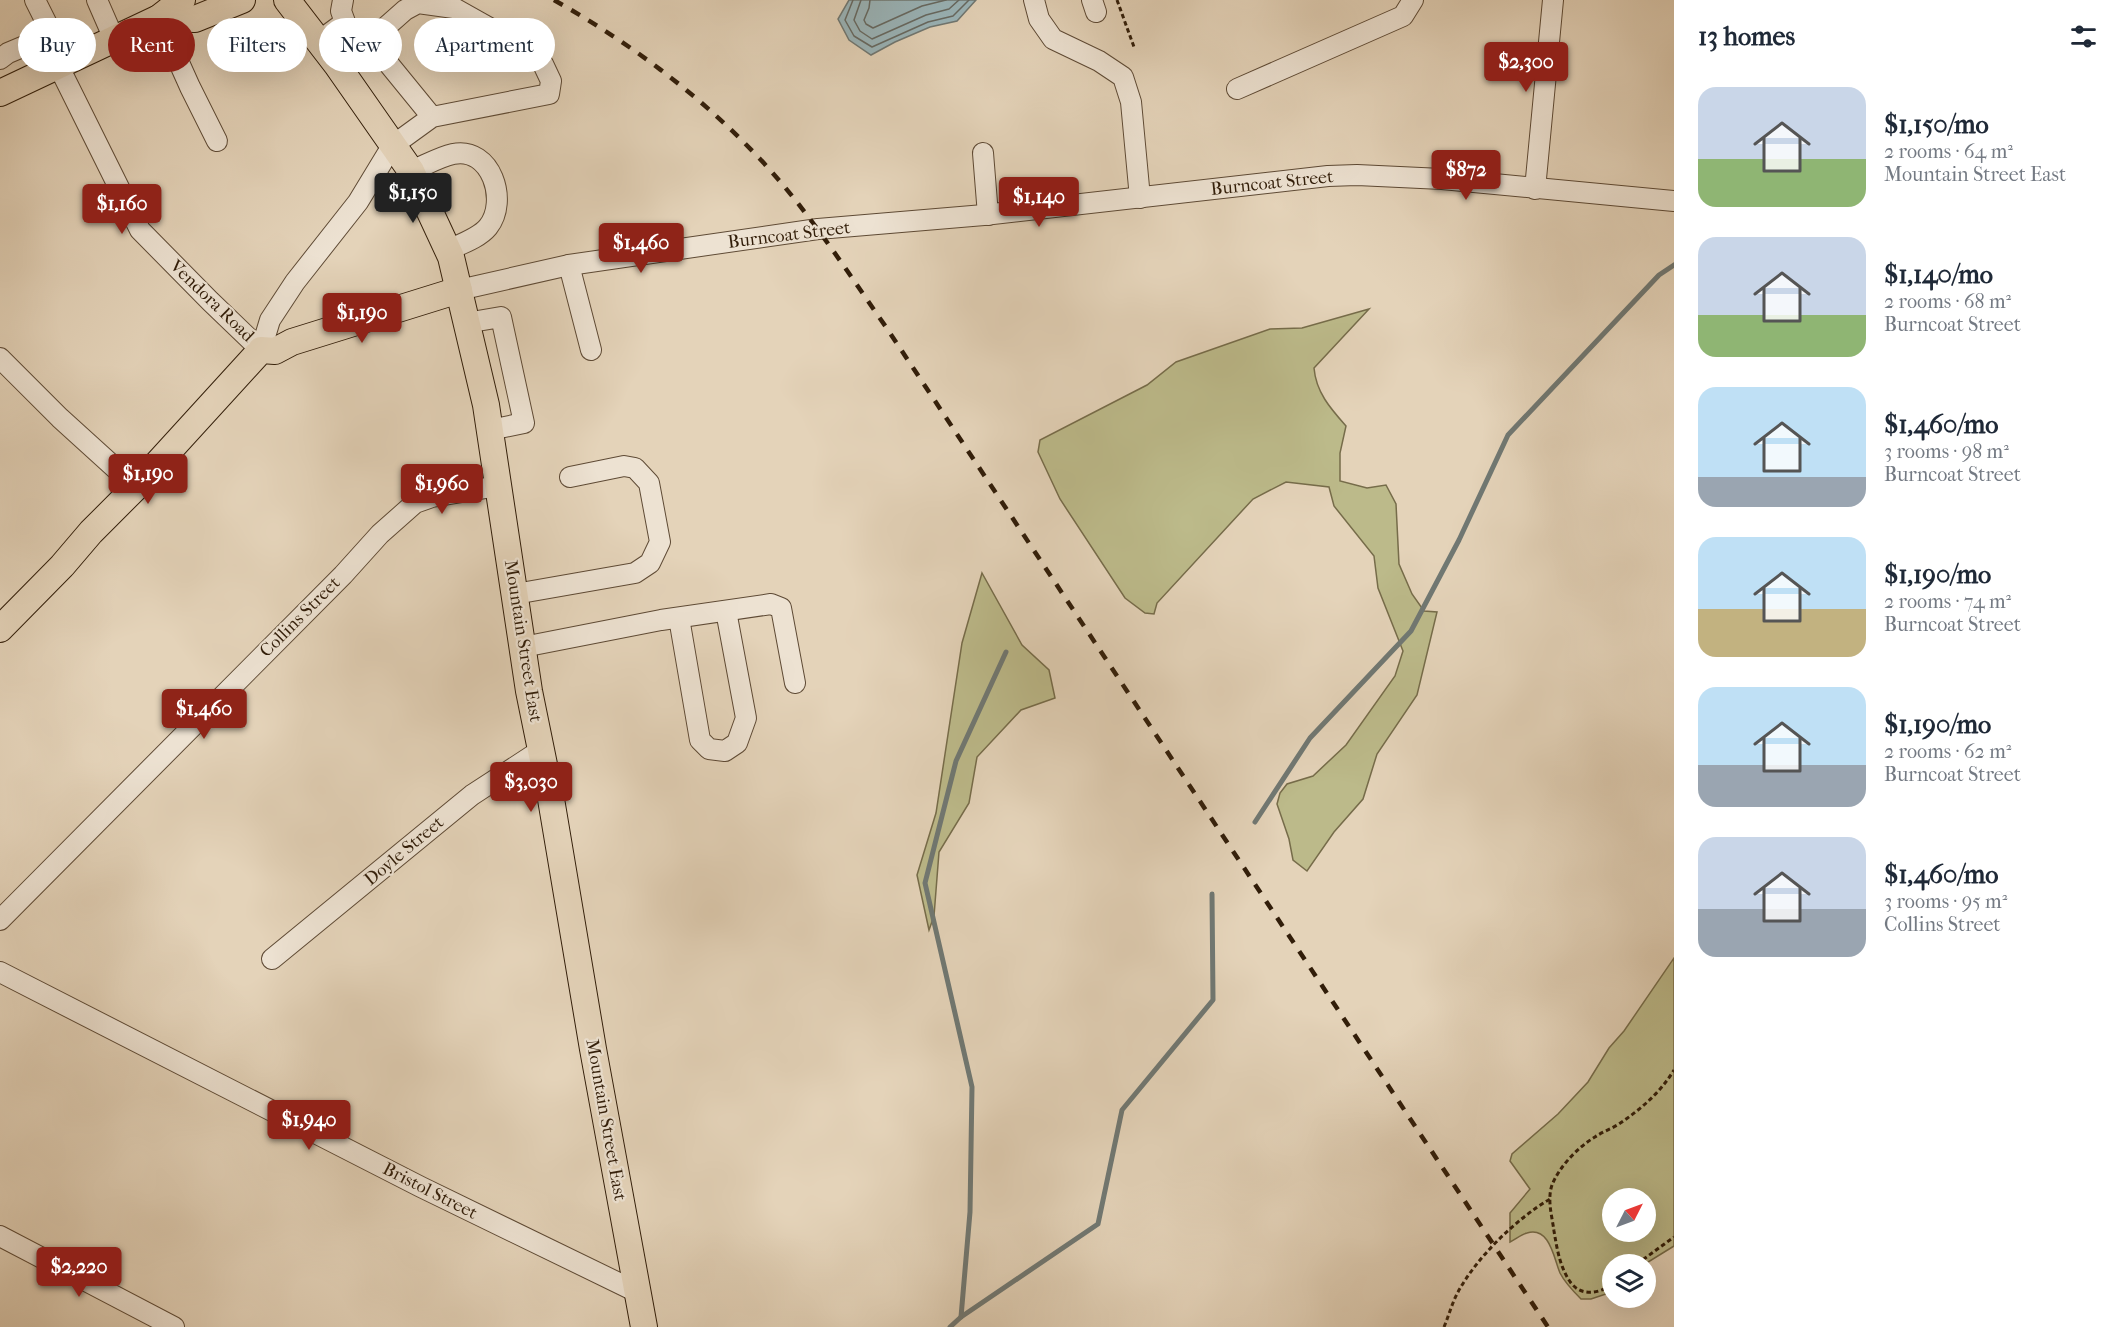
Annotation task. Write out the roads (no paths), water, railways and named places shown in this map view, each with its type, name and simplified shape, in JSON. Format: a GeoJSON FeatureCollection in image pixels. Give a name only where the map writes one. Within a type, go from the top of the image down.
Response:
{"type":"FeatureCollection","features":[{"type":"Feature","properties":{"kind":"main road"},"geometry":{"type":"LineString","coordinates":[[151,18],[172,6],[195,19],[242,0]]}},
{"type":"Feature","properties":{"kind":"main road","name":"Mountain Street East"},"geometry":{"type":"LineString","coordinates":[[287,0],[319,41]]}},
{"type":"Feature","properties":{"kind":"main road"},"geometry":{"type":"LineString","coordinates":[[1,89],[41,72]]}},
{"type":"Feature","properties":{"kind":"main road","name":"Mountain Street East"},"geometry":{"type":"LineString","coordinates":[[341,72],[411,171],[448,250],[459,290],[486,405],[523,647],[644,1327]]}},
{"type":"Feature","properties":{"kind":"main road","name":"Burncoat Street"},"geometry":{"type":"LineString","coordinates":[[261,350],[275,351],[292,342],[459,290]]}},
{"type":"Feature","properties":{"kind":"main road"},"geometry":{"type":"LineString","coordinates":[[0,629],[136,487],[261,350]]}},
{"type":"Feature","properties":{"kind":"street","name":"Vendora Road"},"geometry":{"type":"LineString","coordinates":[[35,0],[44,18]]}},
{"type":"Feature","properties":{"kind":"street"},"geometry":{"type":"LineString","coordinates":[[97,0],[108,25]]}},
{"type":"Feature","properties":{"kind":"street"},"geometry":{"type":"LineString","coordinates":[[343,0],[344,18]]}},
{"type":"Feature","properties":{"kind":"street"},"geometry":{"type":"LineString","coordinates":[[1034,0],[1039,20],[1053,39],[1099,61],[1123,77],[1131,102],[1140,198]]}},
{"type":"Feature","properties":{"kind":"street"},"geometry":{"type":"LineString","coordinates":[[1237,89],[1403,16],[1413,0]]}},
{"type":"Feature","properties":{"kind":"street"},"geometry":{"type":"LineString","coordinates":[[1535,189],[1553,0]]}},
{"type":"Feature","properties":{"kind":"street"},"geometry":{"type":"LineString","coordinates":[[261,350],[270,320],[295,282],[358,202],[392,146],[432,117],[549,94],[550,81],[543,64],[529,51],[454,8],[418,3],[405,10],[370,41],[432,117]]}},
{"type":"Feature","properties":{"kind":"street"},"geometry":{"type":"LineString","coordinates":[[172,6],[190,87],[217,141]]}},
{"type":"Feature","properties":{"kind":"street"},"geometry":{"type":"LineString","coordinates":[[0,59],[18,49]]}},
{"type":"Feature","properties":{"kind":"street","name":"Vendora Road"},"geometry":{"type":"LineString","coordinates":[[61,72],[140,230],[210,302],[261,350]]}},
{"type":"Feature","properties":{"kind":"street"},"geometry":{"type":"LineString","coordinates":[[983,153],[988,215]]}},
{"type":"Feature","properties":{"kind":"street"},"geometry":{"type":"LineString","coordinates":[[411,171],[455,154],[478,160],[492,176],[497,187],[498,198],[497,208],[489,227],[481,234],[448,250]]}},
{"type":"Feature","properties":{"kind":"street","name":"Burncoat Street"},"geometry":{"type":"LineString","coordinates":[[459,290],[569,265],[818,229],[988,215],[1283,180],[1357,175],[1442,179],[1674,201]]}},
{"type":"Feature","properties":{"kind":"street"},"geometry":{"type":"LineString","coordinates":[[569,265],[591,350]]}},
{"type":"Feature","properties":{"kind":"street"},"geometry":{"type":"LineString","coordinates":[[466,323],[501,317],[524,423],[490,430]]}},
{"type":"Feature","properties":{"kind":"street"},"geometry":{"type":"LineString","coordinates":[[0,358],[60,418],[136,487]]}},
{"type":"Feature","properties":{"kind":"street"},"geometry":{"type":"LineString","coordinates":[[515,594],[635,573],[650,563],[660,542],[649,483],[635,468],[624,466],[570,477]]}},
{"type":"Feature","properties":{"kind":"street","name":"Collins Street"},"geometry":{"type":"LineString","coordinates":[[0,920],[380,534],[415,502],[498,486]]}},
{"type":"Feature","properties":{"kind":"street"},"geometry":{"type":"LineString","coordinates":[[523,647],[679,618],[771,604],[782,608],[795,683]]}},
{"type":"Feature","properties":{"kind":"street"},"geometry":{"type":"LineString","coordinates":[[679,618],[700,740],[709,749],[725,751],[737,743],[746,718],[726,610]]}},
{"type":"Feature","properties":{"kind":"street","name":"Doyle Street"},"geometry":{"type":"LineString","coordinates":[[272,959],[472,795],[541,750]]}},
{"type":"Feature","properties":{"kind":"street","name":"Bristol Street"},"geometry":{"type":"LineString","coordinates":[[0,972],[404,1179],[637,1292]]}},
{"type":"Feature","properties":{"kind":"street"},"geometry":{"type":"LineString","coordinates":[[0,1236],[174,1327]]}},
{"type":"Feature","properties":{"kind":"water"},"geometry":{"type":"Polygon","coordinates":[[[849,0],[976,0],[957,21],[930,27],[871,55],[849,40],[838,19],[849,0]]]}},
{"type":"Feature","properties":{"kind":"waterway"},"geometry":{"type":"LineString","coordinates":[[1255,822],[1310,738],[1411,631],[1459,540],[1508,435],[1659,275],[1674,265]]}},
{"type":"Feature","properties":{"kind":"waterway"},"geometry":{"type":"LineString","coordinates":[[961,1317],[970,1212],[972,1087],[925,883],[956,761],[1006,652]]}},
{"type":"Feature","properties":{"kind":"waterway"},"geometry":{"type":"LineString","coordinates":[[950,1327],[961,1317],[1098,1224],[1122,1110],[1213,1000],[1212,894]]}},
{"type":"Feature","properties":{"kind":"railway"},"geometry":{"type":"LineString","coordinates":[[554,0],[637,52],[713,113],[760,159],[810,220],[886,327],[1548,1327]]}}]}
